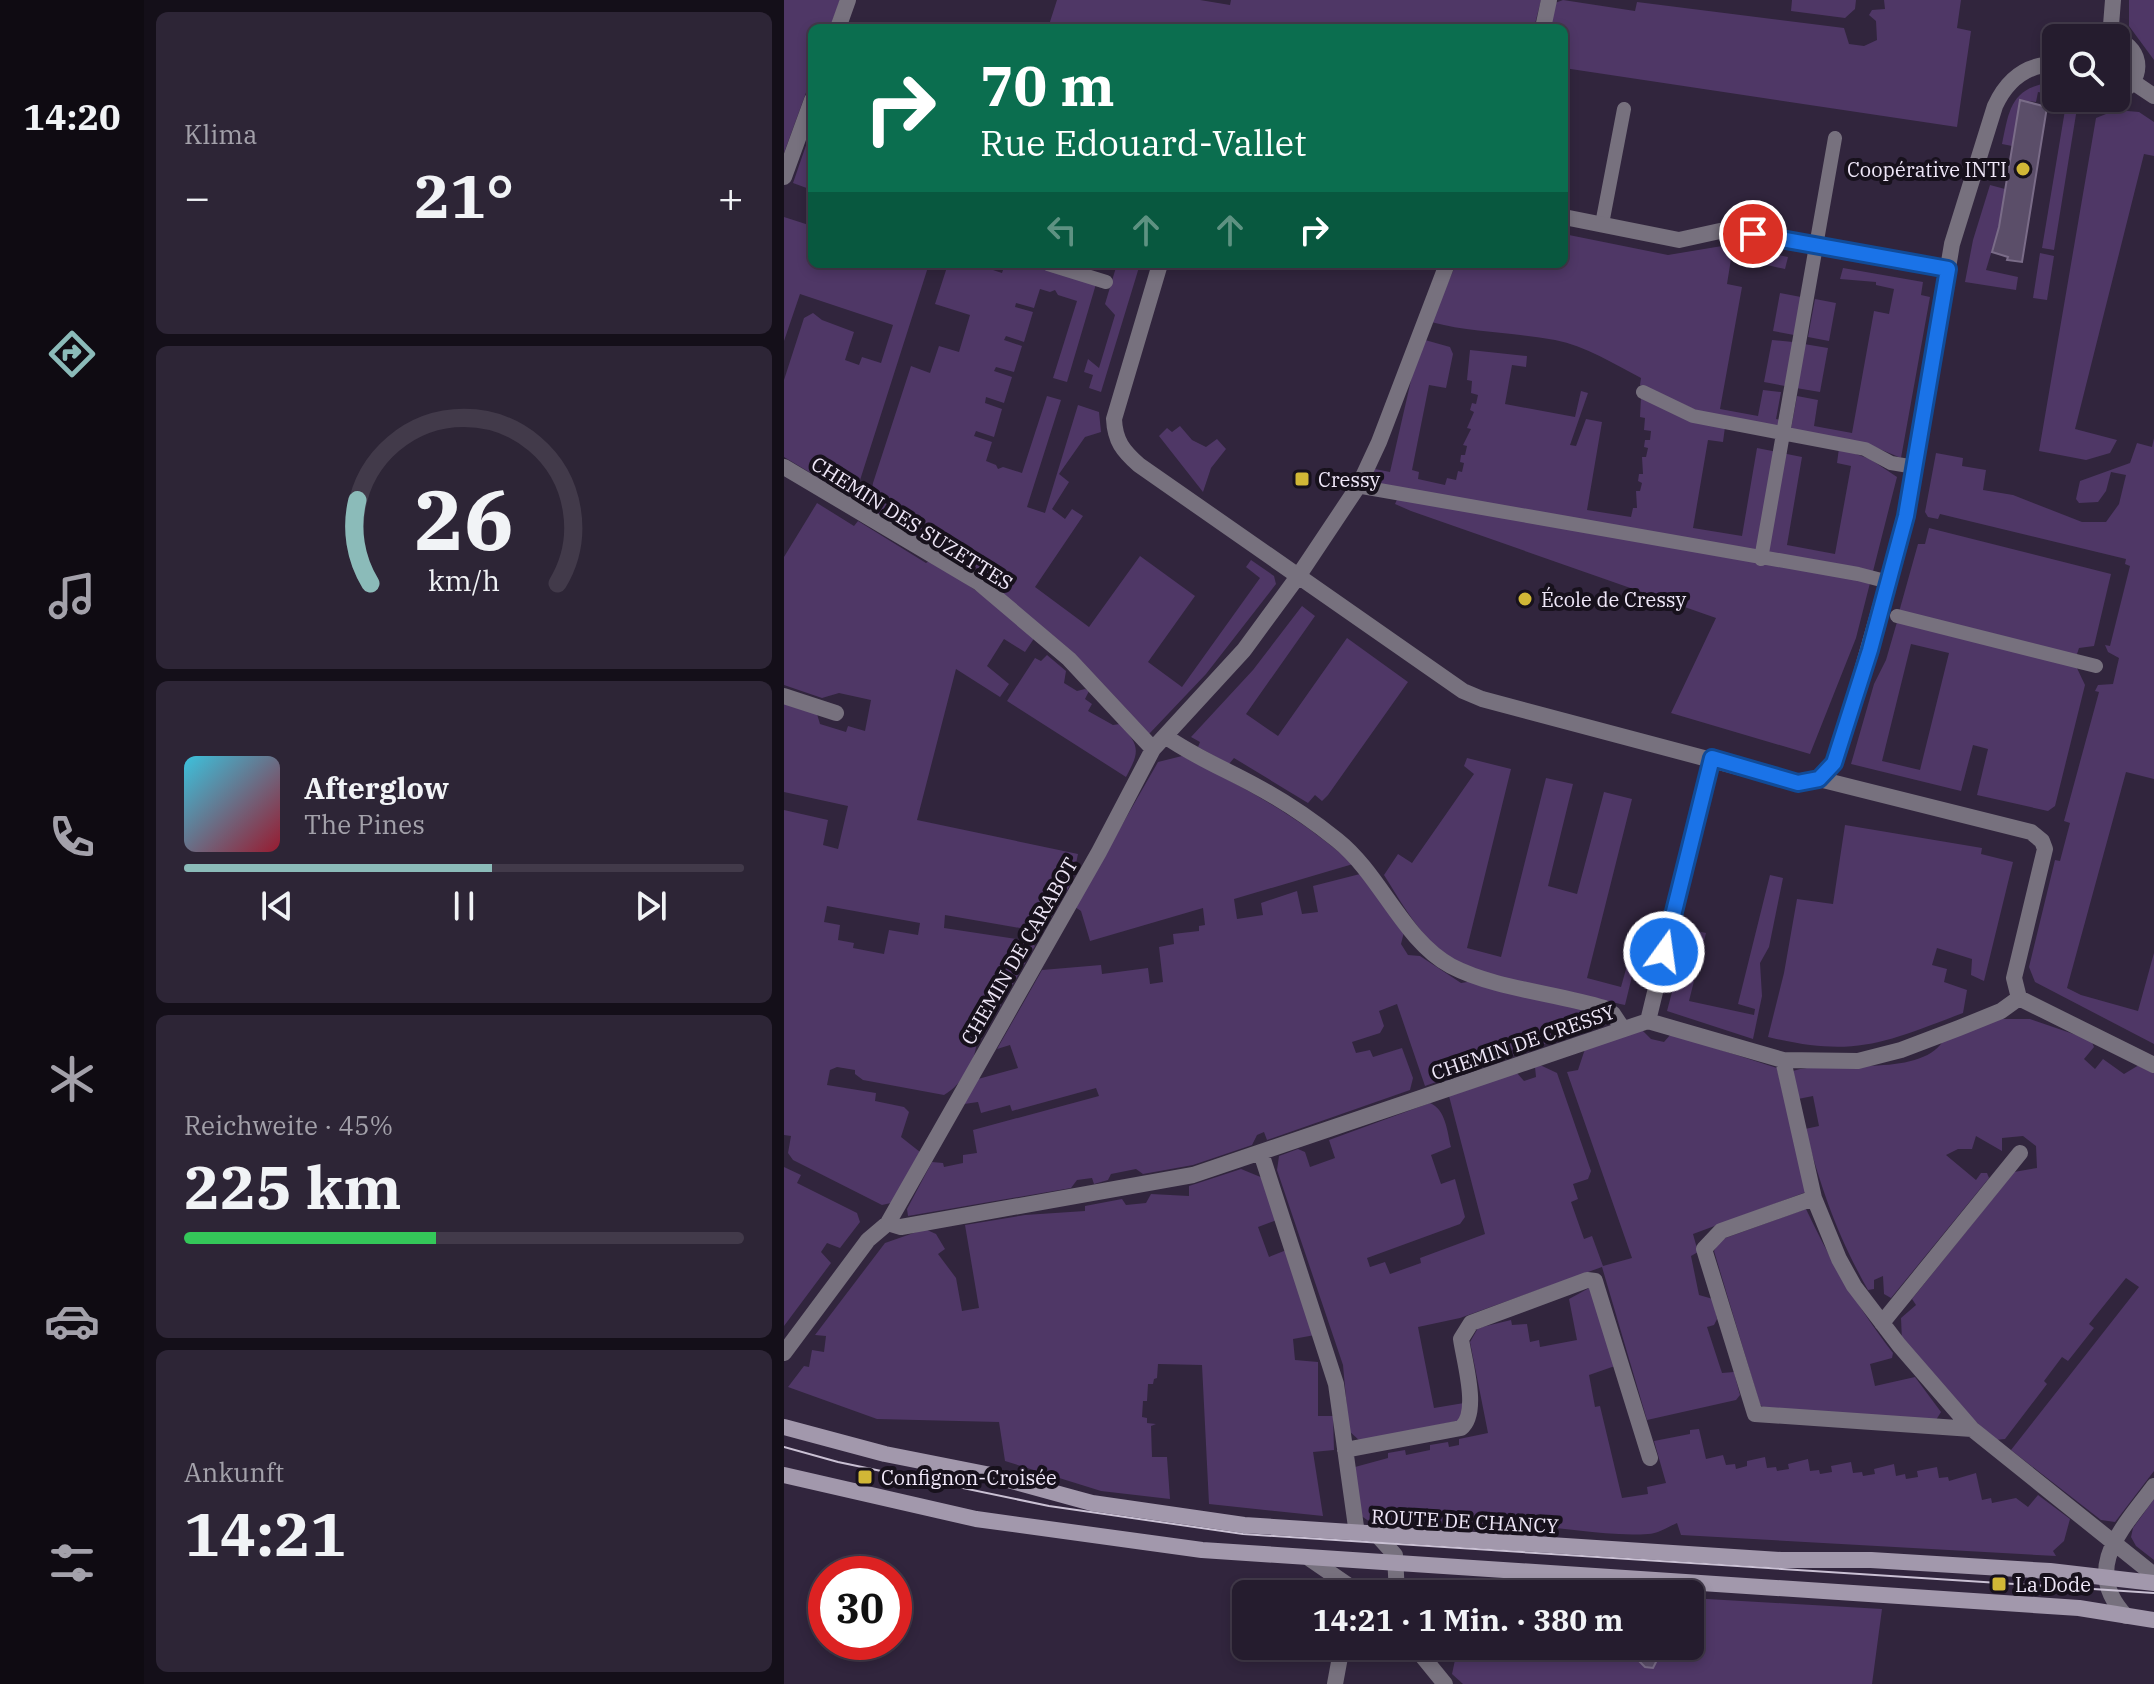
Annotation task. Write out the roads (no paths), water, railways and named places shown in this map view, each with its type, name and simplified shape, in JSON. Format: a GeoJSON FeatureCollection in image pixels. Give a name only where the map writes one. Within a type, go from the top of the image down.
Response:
{"type":"FeatureCollection","features":[{"type":"Feature","properties":{"kind":"main road","name":"ROUTE DE CHANCY"},"geometry":{"type":"LineString","coordinates":[[784,1427],[1122,1509],[1244,1525],[1781,1560],[1886,1561],[2105,1576],[2154,1583]]}},
{"type":"Feature","properties":{"kind":"main road"},"geometry":{"type":"LineString","coordinates":[[784,1475],[959,1515],[1187,1549],[2079,1608],[2154,1620]]}},
{"type":"Feature","properties":{"kind":"street"},"geometry":{"type":"LineString","coordinates":[[839,24],[848,0]]}},
{"type":"Feature","properties":{"kind":"street"},"geometry":{"type":"LineString","coordinates":[[1544,24],[1549,0]]}},
{"type":"Feature","properties":{"kind":"street"},"geometry":{"type":"LineString","coordinates":[[2111,24],[2113,0]]}},
{"type":"Feature","properties":{"kind":"street"},"geometry":{"type":"LineString","coordinates":[[2130,49],[2138,67],[2130,84]]}},
{"type":"Feature","properties":{"kind":"street"},"geometry":{"type":"LineString","coordinates":[[1819,779],[1830,769],[1839,751],[1889,582],[1915,467],[1956,229],[1999,96],[2019,74],[2042,66]]}},
{"type":"Feature","properties":{"kind":"street"},"geometry":{"type":"LineString","coordinates":[[2133,82],[2154,96]]}},
{"type":"Feature","properties":{"kind":"street"},"geometry":{"type":"LineString","coordinates":[[1602,224],[1624,109]]}},
{"type":"Feature","properties":{"kind":"street"},"geometry":{"type":"LineString","coordinates":[[784,177],[808,111]]}},
{"type":"Feature","properties":{"kind":"street"},"geometry":{"type":"LineString","coordinates":[[1761,559],[1835,138]]}},
{"type":"Feature","properties":{"kind":"street"},"geometry":{"type":"LineString","coordinates":[[1568,218],[1679,240],[1729,229],[1948,269]]}},
{"type":"Feature","properties":{"kind":"street"},"geometry":{"type":"LineString","coordinates":[[1061,268],[1106,282]]}},
{"type":"Feature","properties":{"kind":"street"},"geometry":{"type":"LineString","coordinates":[[1159,268],[1114,419],[1118,441],[1124,452],[1139,465],[1463,691],[1482,699],[1798,783],[1819,779],[2031,832],[2042,841],[2045,849],[2014,978],[2019,998],[2154,1065]]}},
{"type":"Feature","properties":{"kind":"street","name":"CHEMIN DE CARABOT"},"geometry":{"type":"LineString","coordinates":[[784,1353],[868,1240],[888,1223],[1099,852],[1153,749],[1244,650],[1299,575],[1369,467],[1445,268]]}},
{"type":"Feature","properties":{"kind":"street"},"geometry":{"type":"LineString","coordinates":[[1643,392],[1693,416],[1865,449],[1891,463],[1915,467]]}},
{"type":"Feature","properties":{"kind":"street","name":"CHEMIN DES SUZETTES"},"geometry":{"type":"LineString","coordinates":[[784,467],[978,582],[1069,659],[1153,749]]}},
{"type":"Feature","properties":{"kind":"street"},"geometry":{"type":"LineString","coordinates":[[1362,487],[1761,559],[1844,571],[1889,582]]}},
{"type":"Feature","properties":{"kind":"street"},"geometry":{"type":"LineString","coordinates":[[1897,616],[2096,666]]}},
{"type":"Feature","properties":{"kind":"street"},"geometry":{"type":"LineString","coordinates":[[784,696],[836,713]]}},
{"type":"Feature","properties":{"kind":"street"},"geometry":{"type":"LineString","coordinates":[[1165,736],[1183,749],[1268,793],[1340,842],[1365,867],[1419,939],[1437,957],[1470,974],[1604,1008],[1613,1014],[1623,1029]]}},
{"type":"Feature","properties":{"kind":"street"},"geometry":{"type":"LineString","coordinates":[[1648,1021],[1712,758]]}},
{"type":"Feature","properties":{"kind":"street","name":"CHEMIN DE CRESSY"},"geometry":{"type":"LineString","coordinates":[[888,1223],[901,1227],[1193,1175],[1648,1021],[1783,1060],[1858,1061],[1881,1057],[2001,1011],[2019,998]]}},
{"type":"Feature","properties":{"kind":"street"},"geometry":{"type":"LineString","coordinates":[[1783,1060],[1814,1198],[1839,1259],[1854,1286],[1972,1429],[2154,1575]]}},
{"type":"Feature","properties":{"kind":"street"},"geometry":{"type":"LineString","coordinates":[[1261,1153],[1329,1356],[1336,1384],[1357,1534]]}},
{"type":"Feature","properties":{"kind":"street"},"geometry":{"type":"LineString","coordinates":[[1882,1323],[2020,1153]]}},
{"type":"Feature","properties":{"kind":"street"},"geometry":{"type":"LineString","coordinates":[[1814,1198],[1721,1231],[1704,1249],[1755,1414],[1972,1429]]}},
{"type":"Feature","properties":{"kind":"street"},"geometry":{"type":"LineString","coordinates":[[1345,1450],[1461,1428],[1470,1417],[1471,1405],[1461,1339],[1464,1331],[1471,1323],[1587,1280],[1595,1281],[1650,1458]]}},
{"type":"Feature","properties":{"kind":"street"},"geometry":{"type":"LineString","coordinates":[[2126,1616],[2110,1595],[2105,1576],[2113,1540],[2154,1486]]}},
{"type":"Feature","properties":{"kind":"street"},"geometry":{"type":"LineString","coordinates":[[1377,1535],[1394,1550],[1397,1580]]}},
{"type":"Feature","properties":{"kind":"street"},"geometry":{"type":"LineString","coordinates":[[1310,1559],[1340,1580]]}},
{"type":"Feature","properties":{"kind":"street"},"geometry":{"type":"LineString","coordinates":[[1335,1684],[1339,1660]]}},
{"type":"Feature","properties":{"kind":"street"},"geometry":{"type":"LineString","coordinates":[[1425,1660],[1445,1684]]}},
{"type":"Feature","properties":{"kind":"tram line"},"geometry":{"type":"LineString","coordinates":[[784,1447],[838,1462],[1049,1506],[1243,1534],[2154,1593]]}},
{"type":"Feature","properties":{"kind":"place","name":"Coopérative INTI"},"geometry":{"type":"Point","coordinates":[2023,169]}},
{"type":"Feature","properties":{"kind":"place","name":"Cressy"},"geometry":{"type":"Point","coordinates":[1302,479]}},
{"type":"Feature","properties":{"kind":"place","name":"École de Cressy"},"geometry":{"type":"Point","coordinates":[1525,599]}},
{"type":"Feature","properties":{"kind":"place","name":"Confignon-Croisée"},"geometry":{"type":"Point","coordinates":[865,1477]}},
{"type":"Feature","properties":{"kind":"place","name":"La Dode"},"geometry":{"type":"Point","coordinates":[1999,1584]}}]}
